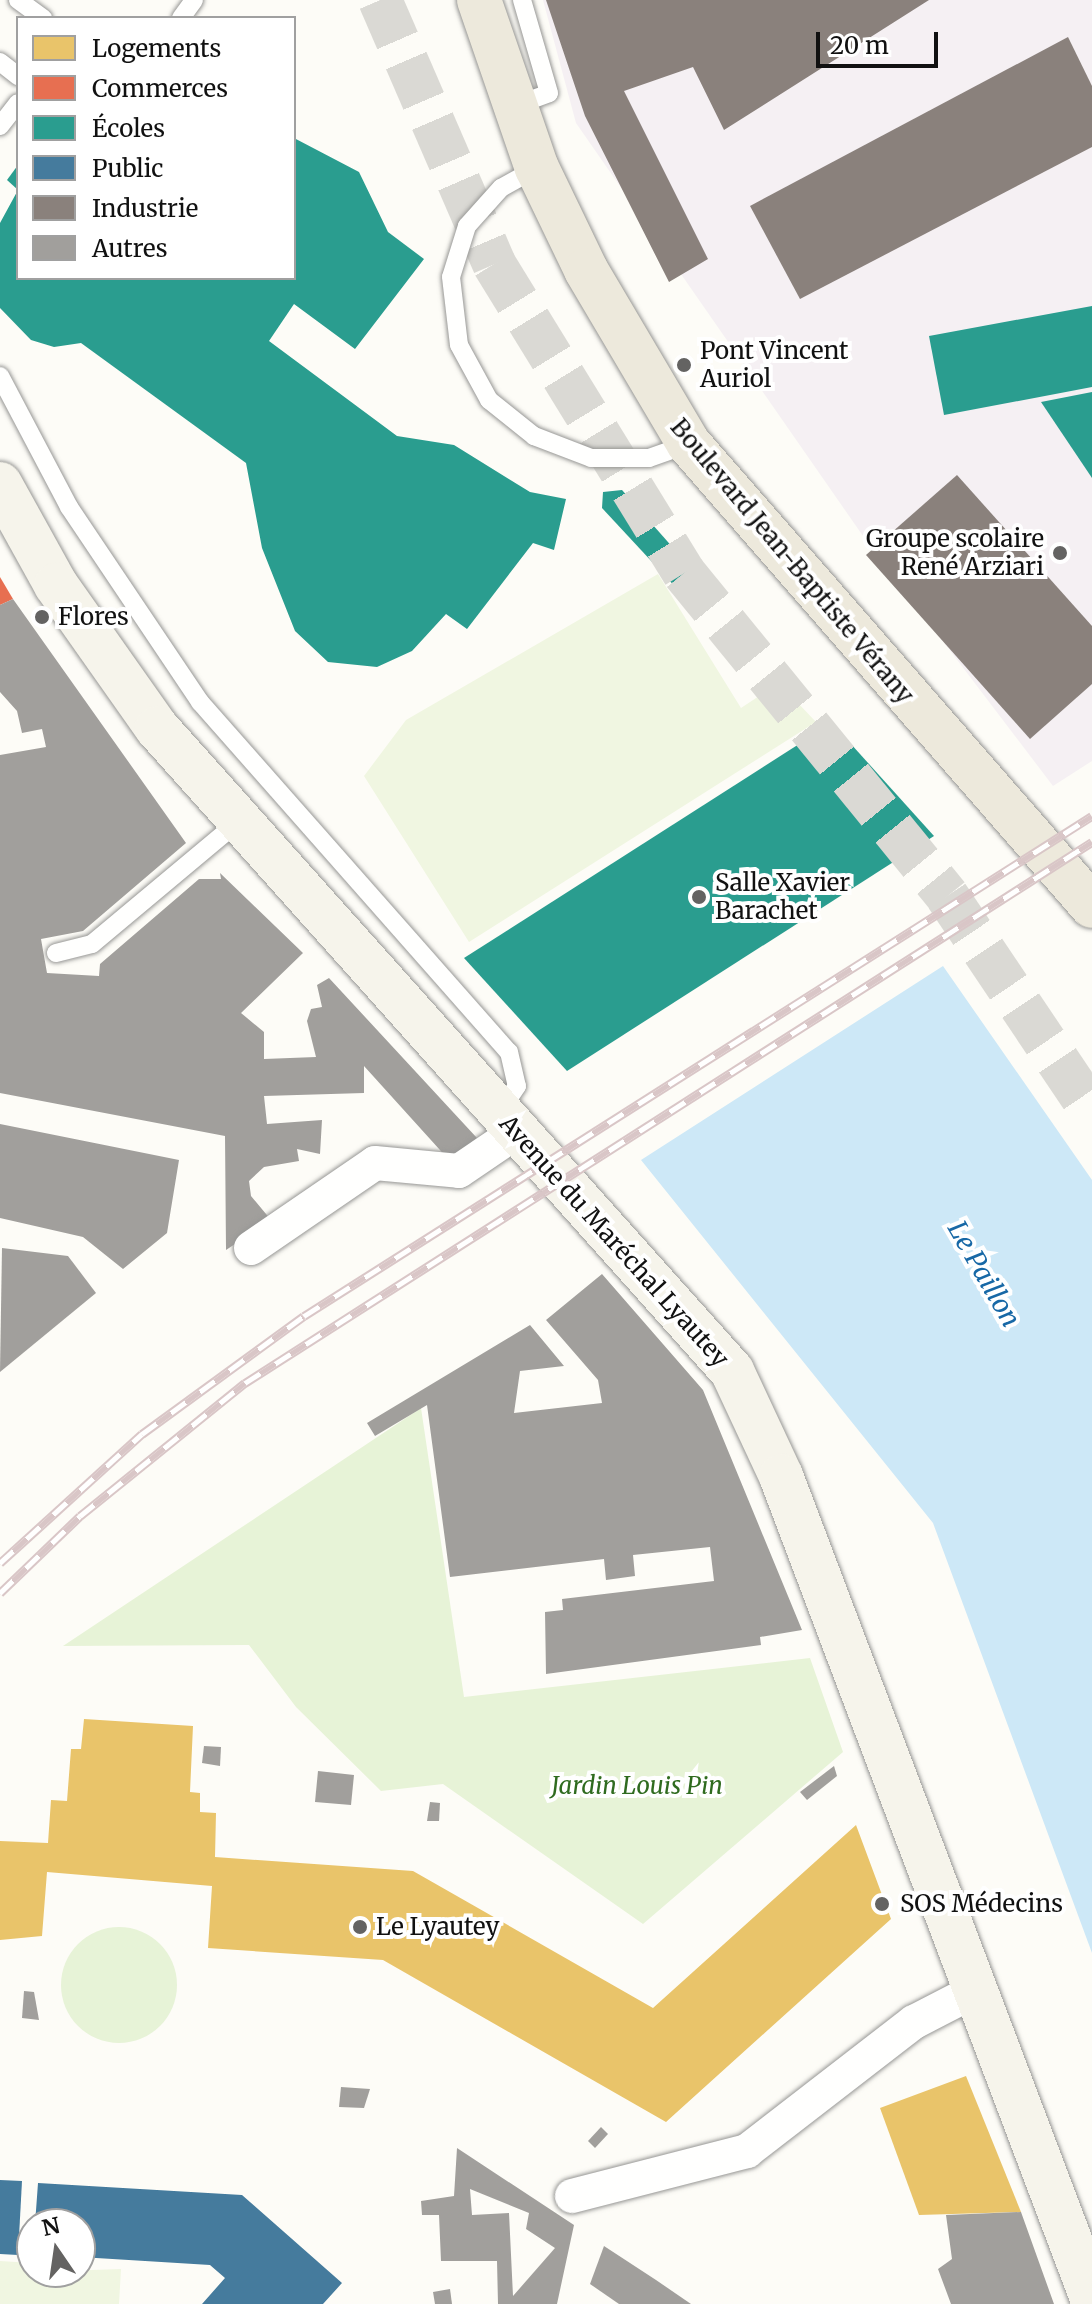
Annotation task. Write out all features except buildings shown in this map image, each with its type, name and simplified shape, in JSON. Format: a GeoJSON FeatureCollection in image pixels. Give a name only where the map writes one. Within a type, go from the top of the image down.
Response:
{"type":"FeatureCollection","features":[{"type":"Feature","properties":{"kind":"main road","name":"Boulevard Jean-Baptiste Vérany"},"geometry":{"type":"LineString","coordinates":[[479,0],[537,168],[586,270],[689,444],[1092,906]]}},
{"type":"Feature","properties":{"kind":"main road","name":"Avenue du Maréchal Lyautey"},"geometry":{"type":"LineString","coordinates":[[0,484],[56,585],[157,728],[507,1123],[732,1371],[761,1427],[1092,2298]]}},
{"type":"Feature","properties":{"kind":"street"},"geometry":{"type":"LineString","coordinates":[[251,1248],[375,1163],[459,1171],[507,1123]]}},
{"type":"Feature","properties":{"kind":"street"},"geometry":{"type":"LineString","coordinates":[[572,2196],[747,2151],[914,2022],[976,1990]]}},
{"type":"Feature","properties":{"kind":"lane"},"geometry":{"type":"LineString","coordinates":[[18,0],[40,16]]}},
{"type":"Feature","properties":{"kind":"lane"},"geometry":{"type":"LineString","coordinates":[[514,106],[549,93],[522,0]]}},
{"type":"Feature","properties":{"kind":"lane"},"geometry":{"type":"LineString","coordinates":[[0,62],[16,74]]}},
{"type":"Feature","properties":{"kind":"lane"},"geometry":{"type":"LineString","coordinates":[[0,126],[16,106]]}},
{"type":"Feature","properties":{"kind":"lane"},"geometry":{"type":"LineString","coordinates":[[537,168],[501,188],[467,226],[451,277],[459,345],[489,400],[534,436],[591,458],[649,458],[689,444]]}},
{"type":"Feature","properties":{"kind":"lane"},"geometry":{"type":"LineString","coordinates":[[3,388],[69,507],[200,702],[509,1052],[517,1086],[507,1123]]}},
{"type":"Feature","properties":{"kind":"lane"},"geometry":{"type":"LineString","coordinates":[[56,953],[92,944],[239,821]]}},
{"type":"Feature","properties":{"kind":"shaded area"},"geometry":{"type":"Polygon","coordinates":[[[543,0],[1092,0],[1092,761],[1053,786],[863,536],[576,123],[543,0]]]}},
{"type":"Feature","properties":{"kind":"green space"},"geometry":{"type":"Polygon","coordinates":[[[658,574],[741,708],[779,683],[816,722],[469,942],[364,776],[406,720],[658,574]]]}},
{"type":"Feature","properties":{"kind":"green space","name":"Jardin Louis Pin"},"geometry":{"type":"Polygon","coordinates":[[[421,1408],[464,1697],[810,1658],[843,1752],[643,1924],[443,1784],[381,1791],[296,1707],[249,1645],[63,1646],[421,1408]]]}},
{"type":"Feature","properties":{"kind":"green space"},"geometry":{"type":"Polygon","coordinates":[[[119,1927],[141,1932],[160,1944],[172,1963],[177,1985],[172,2007],[160,2026],[141,2038],[119,2043],[97,2038],[78,2026],[66,2007],[61,1985],[66,1963],[78,1944],[97,1932],[119,1927]]]}},
{"type":"Feature","properties":{"kind":"green space"},"geometry":{"type":"Polygon","coordinates":[[[0,2261],[16,2262],[16,2288],[96,2288],[96,2270],[121,2269],[119,2304],[0,2304],[0,2261]]]}},
{"type":"Feature","properties":{"kind":"water","name":"Le Paillon"},"geometry":{"type":"Polygon","coordinates":[[[943,966],[1092,1180],[1092,1953],[933,1523],[641,1160],[943,966]]]}},
{"type":"Feature","properties":{"kind":"tunnel"},"geometry":{"type":"LineString","coordinates":[[380,0],[494,264],[684,573],[947,896],[1092,1112]]}},
{"type":"Feature","properties":{"kind":"railway"},"geometry":{"type":"LineString","coordinates":[[0,1563],[142,1434],[304,1316],[1092,816]]}},
{"type":"Feature","properties":{"kind":"railway"},"geometry":{"type":"LineString","coordinates":[[0,1593],[80,1516],[245,1383],[1092,842]]}},
{"type":"Feature","properties":{"kind":"place","name":"Pont Vincent Auriol"},"geometry":{"type":"Point","coordinates":[684,365]}},
{"type":"Feature","properties":{"kind":"place","name":"Groupe scolaire René Arziari"},"geometry":{"type":"Point","coordinates":[1060,553]}},
{"type":"Feature","properties":{"kind":"place","name":"Flores"},"geometry":{"type":"Point","coordinates":[42,617]}},
{"type":"Feature","properties":{"kind":"place","name":"Salle Xavier Barachet"},"geometry":{"type":"Point","coordinates":[699,897]}},
{"type":"Feature","properties":{"kind":"place","name":"SOS Médecins"},"geometry":{"type":"Point","coordinates":[882,1904]}},
{"type":"Feature","properties":{"kind":"place","name":"Le Lyautey"},"geometry":{"type":"Point","coordinates":[360,1927]}}]}
